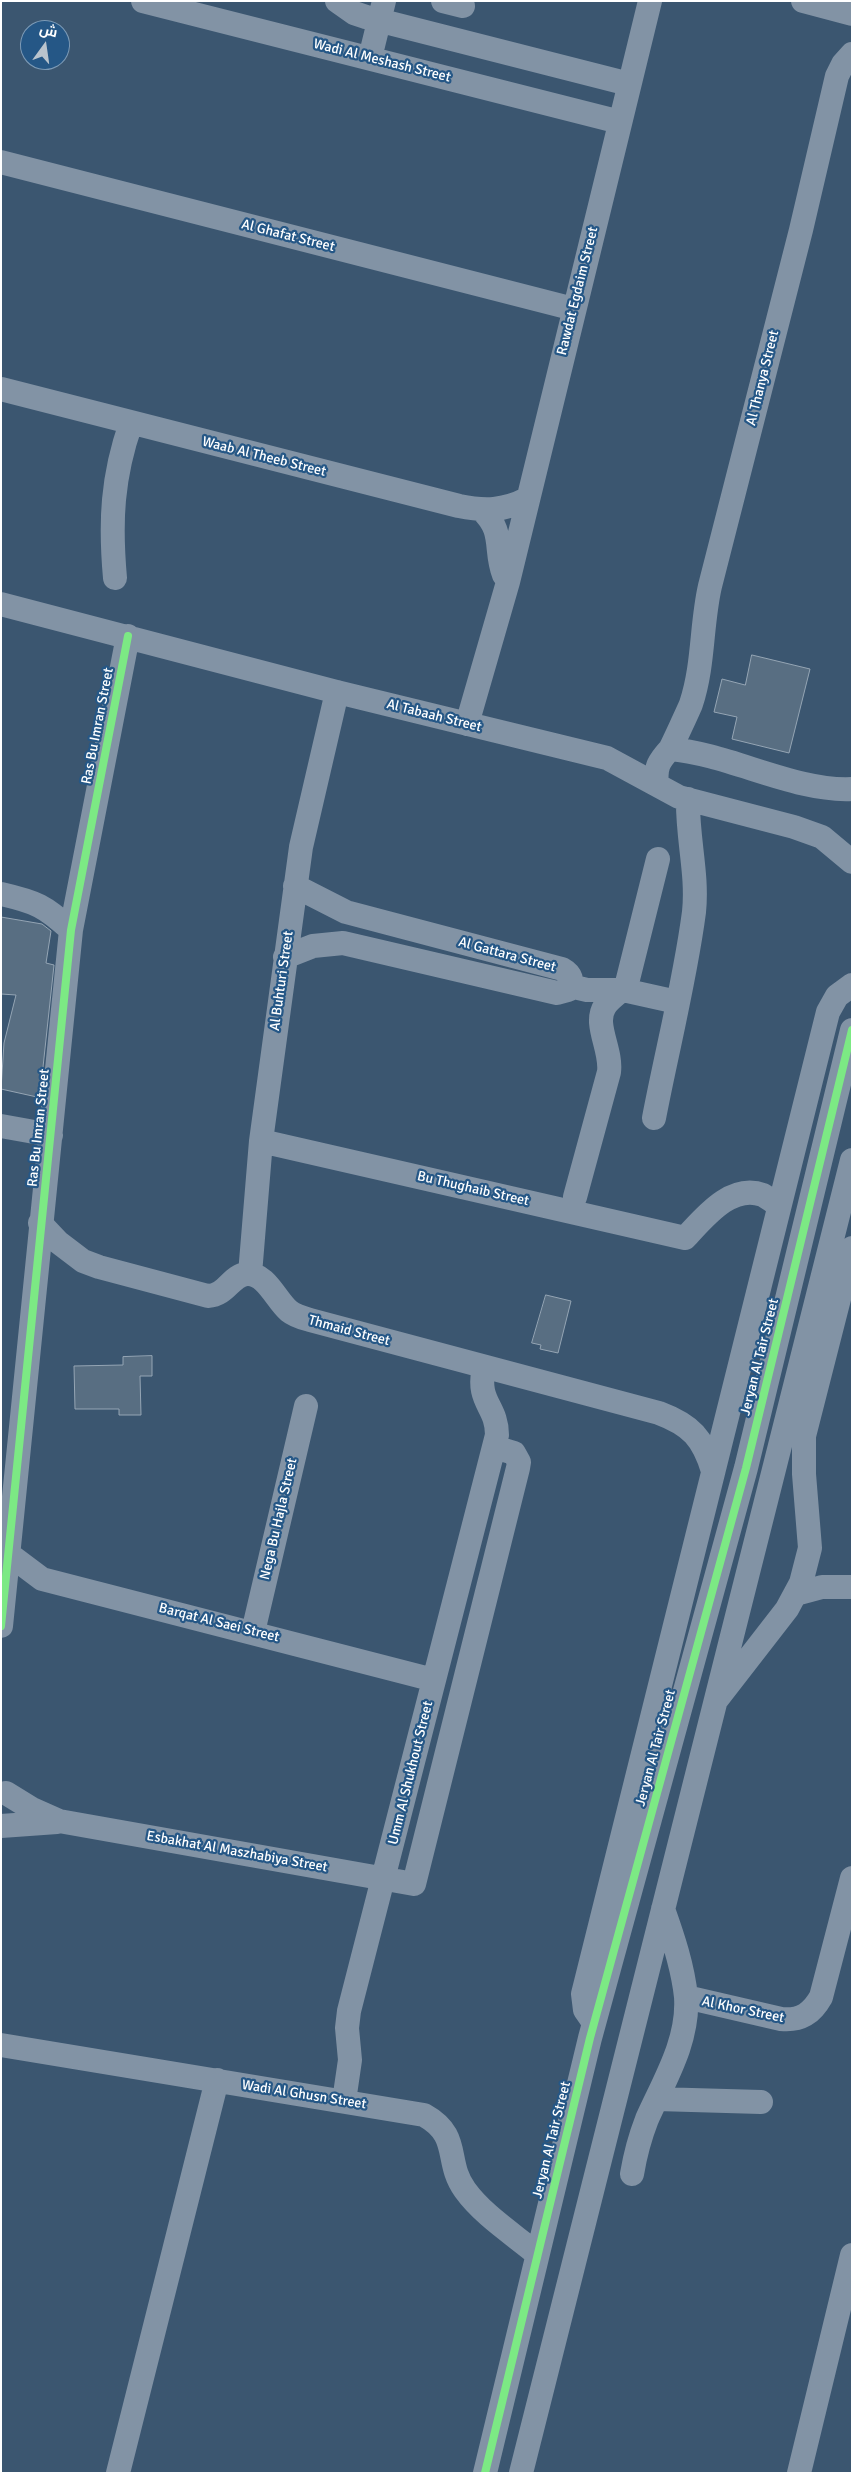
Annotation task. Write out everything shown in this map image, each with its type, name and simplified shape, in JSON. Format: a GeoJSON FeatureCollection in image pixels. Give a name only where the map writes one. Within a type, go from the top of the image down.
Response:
{"type":"FeatureCollection","features":[{"type":"Feature","properties":{"kind":"street","name":"Wadi Al Meshash Street"},"geometry":{"type":"LineString","coordinates":[[143,1],[620,122]]}},
{"type":"Feature","properties":{"kind":"street"},"geometry":{"type":"LineString","coordinates":[[337,1],[354,13],[382,11],[629,84]]}},
{"type":"Feature","properties":{"kind":"street","name":"Rawdat Egdaim Street"},"geometry":{"type":"LineString","coordinates":[[467,724],[508,582],[650,1]]}},
{"type":"Feature","properties":{"kind":"street"},"geometry":{"type":"LineString","coordinates":[[803,1],[852,14]]}},
{"type":"Feature","properties":{"kind":"street"},"geometry":{"type":"LineString","coordinates":[[370,58],[382,11]]}},
{"type":"Feature","properties":{"kind":"street","name":"Al Thanya Street"},"geometry":{"type":"LineString","coordinates":[[657,783],[656,772],[659,762],[670,749],[690,706],[700,670],[705,611],[710,586],[798,240],[837,76],[843,64],[852,54]]}},
{"type":"Feature","properties":{"kind":"street","name":"Al Ghafat Street"},"geometry":{"type":"LineString","coordinates":[[1,162],[574,309]]}},
{"type":"Feature","properties":{"kind":"street","name":"Waab Al Theeb Street"},"geometry":{"type":"LineString","coordinates":[[1,389],[482,510],[505,508],[527,499]]}},
{"type":"Feature","properties":{"kind":"street"},"geometry":{"type":"LineString","coordinates":[[115,578],[112,540],[114,492],[123,446],[131,423]]}},
{"type":"Feature","properties":{"kind":"street"},"geometry":{"type":"LineString","coordinates":[[482,510],[498,532],[500,567],[508,582]]}},
{"type":"Feature","properties":{"kind":"street","name":"Al Tabaah Street"},"geometry":{"type":"LineString","coordinates":[[1,604],[337,692],[607,758],[657,783],[679,797],[810,832],[835,846],[852,862]]}},
{"type":"Feature","properties":{"kind":"street","name":"Ras Bu Imran Street"},"geometry":{"type":"LineString","coordinates":[[1,1626],[10,1555],[7,1506],[19,1453],[40,1224],[51,1135],[71,930],[128,636]]}},
{"type":"Feature","properties":{"kind":"street","name":"Al Buhturi Street"},"geometry":{"type":"LineString","coordinates":[[250,1274],[261,1141],[295,886],[310,797],[337,692]]}},
{"type":"Feature","properties":{"kind":"street","name":"Al Thanya Street"},"geometry":{"type":"LineString","coordinates":[[690,706],[692,723],[704,755]]}},
{"type":"Feature","properties":{"kind":"street"},"geometry":{"type":"LineString","coordinates":[[670,749],[704,755],[827,788],[852,790]]}},
{"type":"Feature","properties":{"kind":"street"},"geometry":{"type":"LineString","coordinates":[[654,1118],[694,912],[695,867],[687,824],[688,799]]}},
{"type":"Feature","properties":{"kind":"street"},"geometry":{"type":"LineString","coordinates":[[575,1198],[609,1072],[610,1054],[602,1031],[602,1012],[609,1001],[623,990],[627,983],[658,859]]}},
{"type":"Feature","properties":{"kind":"street","name":"Al Gattara Street"},"geometry":{"type":"LineString","coordinates":[[285,956],[313,946],[343,943],[561,994],[570,986],[570,976],[562,969],[346,912],[295,886]]}},
{"type":"Feature","properties":{"kind":"street"},"geometry":{"type":"LineString","coordinates":[[1,894],[38,904],[50,911],[71,930]]}},
{"type":"Feature","properties":{"kind":"street"},"geometry":{"type":"LineString","coordinates":[[640,1813],[713,1471],[828,1012],[837,996],[852,985]]}},
{"type":"Feature","properties":{"kind":"street"},"geometry":{"type":"LineString","coordinates":[[570,986],[587,990],[623,990],[677,1002]]}},
{"type":"Feature","properties":{"kind":"street","name":"Jeryan Al Tair Street"},"geometry":{"type":"LineString","coordinates":[[485,2473],[594,2023],[640,1813],[746,1468],[852,1030]]}},
{"type":"Feature","properties":{"kind":"street"},"geometry":{"type":"LineString","coordinates":[[1,1126],[51,1135]]}},
{"type":"Feature","properties":{"kind":"street","name":"Bu Thughaib Street"},"geometry":{"type":"LineString","coordinates":[[261,1141],[685,1238],[723,1201],[740,1193],[762,1195],[779,1206]]}},
{"type":"Feature","properties":{"kind":"street"},"geometry":{"type":"LineString","coordinates":[[521,2473],[713,1705],[852,1160]]}},
{"type":"Feature","properties":{"kind":"street"},"geometry":{"type":"LineString","coordinates":[[40,1224],[58,1242],[83,1261],[99,1268],[203,1295],[217,1295],[239,1275],[250,1274]]}},
{"type":"Feature","properties":{"kind":"street"},"geometry":{"type":"LineString","coordinates":[[713,1705],[774,1627],[796,1594],[810,1548],[804,1474],[804,1436],[844,1306],[852,1248]]}},
{"type":"Feature","properties":{"kind":"street","name":"Thmaid Street"},"geometry":{"type":"LineString","coordinates":[[250,1274],[262,1279],[288,1310],[301,1317],[660,1413],[690,1428],[704,1447],[713,1471]]}},
{"type":"Feature","properties":{"kind":"street","name":"Umm Al Shukhout Street"},"geometry":{"type":"LineString","coordinates":[[344,2101],[350,2060],[348,2019],[494,1447],[497,1428],[493,1413],[482,1394],[481,1384],[484,1367]]}},
{"type":"Feature","properties":{"kind":"street","name":"Nega Bu Hajla Street"},"geometry":{"type":"LineString","coordinates":[[253,1632],[306,1406]]}},
{"type":"Feature","properties":{"kind":"street"},"geometry":{"type":"LineString","coordinates":[[690,1428],[714,1424],[727,1415]]}},
{"type":"Feature","properties":{"kind":"street"},"geometry":{"type":"LineString","coordinates":[[451,1616],[478,1623],[509,1504],[519,1462],[514,1453],[494,1447]]}},
{"type":"Feature","properties":{"kind":"street"},"geometry":{"type":"LineString","coordinates":[[1,1472],[19,1453]]}},
{"type":"Feature","properties":{"kind":"street"},"geometry":{"type":"LineString","coordinates":[[482,1497],[509,1504]]}},
{"type":"Feature","properties":{"kind":"street"},"geometry":{"type":"LineString","coordinates":[[810,1548],[827,1569],[850,1586]]}},
{"type":"Feature","properties":{"kind":"street","name":"Barqat Al Saei Street"},"geometry":{"type":"LineString","coordinates":[[10,1555],[42,1579],[434,1680]]}},
{"type":"Feature","properties":{"kind":"street"},"geometry":{"type":"LineString","coordinates":[[796,1594],[822,1587],[850,1586]]}},
{"type":"Feature","properties":{"kind":"street","name":"Esbakhat Al Maszhabiya Street"},"geometry":{"type":"LineString","coordinates":[[1,1826],[59,1822],[414,1884],[478,1623]]}},
{"type":"Feature","properties":{"kind":"street"},"geometry":{"type":"LineString","coordinates":[[1,1826],[8,1811],[4,1789]]}},
{"type":"Feature","properties":{"kind":"street","name":"Esbakhat Al Maszhabiya Street"},"geometry":{"type":"LineString","coordinates":[[4,1789],[32,1809],[59,1822]]}},
{"type":"Feature","properties":{"kind":"street","name":"Al Khor Street"},"geometry":{"type":"LineString","coordinates":[[686,1997],[788,2020],[808,2014],[816,2007],[821,1997],[852,1878]]}},
{"type":"Feature","properties":{"kind":"street"},"geometry":{"type":"LineString","coordinates":[[632,2174],[640,2138],[679,2044],[685,2017],[686,1997],[672,1935],[663,1909]]}},
{"type":"Feature","properties":{"kind":"street","name":"Wadi Al Ghusn Street"},"geometry":{"type":"LineString","coordinates":[[1,2046],[415,2113],[432,2120],[448,2138],[457,2176],[471,2198],[537,2254]]}},
{"type":"Feature","properties":{"kind":"street"},"geometry":{"type":"LineString","coordinates":[[118,2473],[217,2080]]}},
{"type":"Feature","properties":{"kind":"street"},"geometry":{"type":"LineString","coordinates":[[657,2098],[761,2102]]}},
{"type":"Feature","properties":{"kind":"street"},"geometry":{"type":"LineString","coordinates":[[799,2473],[852,2255]]}},
{"type":"Feature","properties":{"kind":"building"},"geometry":{"type":"Polygon","coordinates":[[[752,655],[810,669],[789,753],[732,739],[737,717],[714,712],[722,679],[745,685],[752,655]]]}},
{"type":"Feature","properties":{"kind":"building"},"geometry":{"type":"Polygon","coordinates":[[[1,917],[42,924],[51,931],[46,963],[54,965],[43,1067],[37,1097],[1,1089],[4,1043],[16,995],[1,994],[1,917]]]}},
{"type":"Feature","properties":{"kind":"building"},"geometry":{"type":"Polygon","coordinates":[[[546,1295],[571,1301],[558,1353],[540,1349],[541,1345],[532,1343],[546,1295]]]}},
{"type":"Feature","properties":{"kind":"building"},"geometry":{"type":"Polygon","coordinates":[[[152,1356],[152,1376],[140,1376],[141,1415],[119,1415],[119,1409],[75,1409],[74,1366],[123,1365],[123,1357],[152,1356]]]}},
{"type":"Feature","properties":{"kind":"cycle path"},"geometry":{"type":"LineString","coordinates":[[1,1626],[71,930],[128,636]]}},
{"type":"Feature","properties":{"kind":"cycle path"},"geometry":{"type":"LineString","coordinates":[[485,2473],[590,2038],[746,1468],[852,1030]]}}]}
